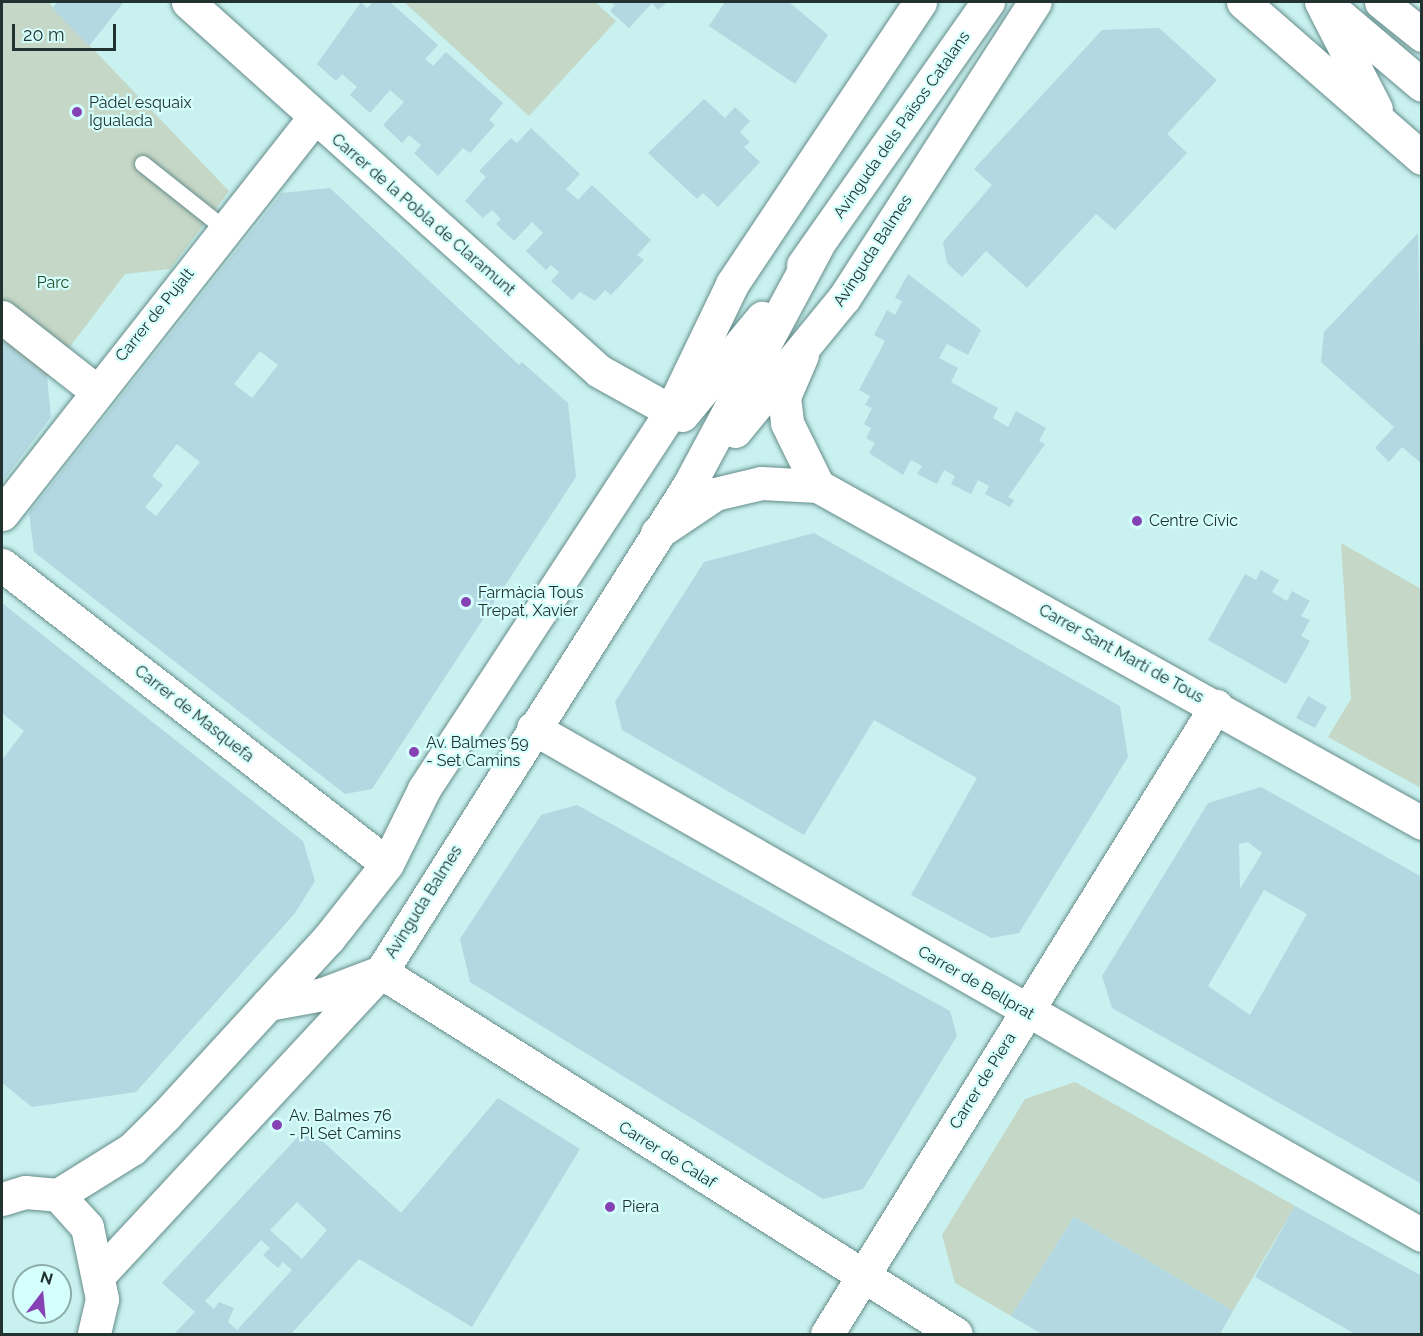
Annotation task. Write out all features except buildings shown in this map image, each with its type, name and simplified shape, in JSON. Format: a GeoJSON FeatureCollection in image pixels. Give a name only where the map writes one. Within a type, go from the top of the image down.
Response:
{"type":"FeatureCollection","features":[{"type":"Feature","properties":{"kind":"street","name":"Carrer de la Pobla de Claramunt"},"geometry":{"type":"LineString","coordinates":[[188,2],[313,119],[599,370],[671,411]]}},
{"type":"Feature","properties":{"kind":"street"},"geometry":{"type":"LineString","coordinates":[[632,475],[671,411],[732,284],[920,2]]}},
{"type":"Feature","properties":{"kind":"street","name":"Avinguda dels Països Catalans"},"geometry":{"type":"LineString","coordinates":[[816,248],[988,2]]}},
{"type":"Feature","properties":{"kind":"street","name":"Avinguda Balmes"},"geometry":{"type":"LineString","coordinates":[[100,1274],[381,972],[656,533],[689,485],[844,298],[1035,2]]}},
{"type":"Feature","properties":{"kind":"street"},"geometry":{"type":"LineString","coordinates":[[1243,2],[1422,159]]}},
{"type":"Feature","properties":{"kind":"street"},"geometry":{"type":"LineString","coordinates":[[1322,2],[1385,126]]}},
{"type":"Feature","properties":{"kind":"street"},"geometry":{"type":"LineString","coordinates":[[1322,2],[1422,86]]}},
{"type":"Feature","properties":{"kind":"street"},"geometry":{"type":"LineString","coordinates":[[1381,2],[1422,35]]}},
{"type":"Feature","properties":{"kind":"street"},"geometry":{"type":"LineString","coordinates":[[1402,2],[1422,29]]}},
{"type":"Feature","properties":{"kind":"street","name":"Carrer de Pujalt"},"geometry":{"type":"LineString","coordinates":[[2,514],[95,390],[313,119]]}},
{"type":"Feature","properties":{"kind":"street"},"geometry":{"type":"LineString","coordinates":[[3,1195],[58,1195],[132,1149],[268,1004],[387,864],[424,789],[562,572],[632,475],[816,248]]}},
{"type":"Feature","properties":{"kind":"street","name":"Avinguda Balmes"},"geometry":{"type":"LineString","coordinates":[[689,485],[816,248]]}},
{"type":"Feature","properties":{"kind":"street"},"geometry":{"type":"LineString","coordinates":[[2,317],[95,390]]}},
{"type":"Feature","properties":{"kind":"street"},"geometry":{"type":"LineString","coordinates":[[656,533],[715,494],[761,483],[818,486],[786,414],[784,397],[804,348]]}},
{"type":"Feature","properties":{"kind":"street","name":"Carrer Sant Martí de Tous"},"geometry":{"type":"LineString","coordinates":[[818,486],[1216,706],[1422,823]]}},
{"type":"Feature","properties":{"kind":"street","name":"Carrer de Masquefa"},"geometry":{"type":"LineString","coordinates":[[2,565],[387,864]]}},
{"type":"Feature","properties":{"kind":"street","name":"Carrer de Piera"},"geometry":{"type":"LineString","coordinates":[[827,1335],[1216,706]]}},
{"type":"Feature","properties":{"kind":"street","name":"Carrer de Bellprat"},"geometry":{"type":"LineString","coordinates":[[533,728],[1026,1012],[1422,1235]]}},
{"type":"Feature","properties":{"kind":"street"},"geometry":{"type":"LineString","coordinates":[[268,1004],[322,994],[381,972]]}},
{"type":"Feature","properties":{"kind":"street","name":"Carrer de Calaf"},"geometry":{"type":"LineString","coordinates":[[381,972],[956,1335]]}},
{"type":"Feature","properties":{"kind":"street"},"geometry":{"type":"LineString","coordinates":[[58,1195],[87,1227],[100,1274],[94,1335]]}},
{"type":"Feature","properties":{"kind":"lane"},"geometry":{"type":"LineString","coordinates":[[143,164],[225,229]]}},
{"type":"Feature","properties":{"kind":"green space","name":"Pàdel esquaix Igualada"},"geometry":{"type":"Polygon","coordinates":[[[2,2],[48,2],[229,191],[170,269],[125,274],[47,377],[2,341],[2,2]]]}},
{"type":"Feature","properties":{"kind":"green space"},"geometry":{"type":"Polygon","coordinates":[[[404,2],[595,2],[616,21],[529,116],[404,2]]]}},
{"type":"Feature","properties":{"kind":"green space"},"geometry":{"type":"Polygon","coordinates":[[[1341,543],[1421,589],[1421,788],[1328,737],[1351,699],[1341,543]]]}},
{"type":"Feature","properties":{"kind":"green space"},"geometry":{"type":"Polygon","coordinates":[[[1075,1082],[1295,1206],[1233,1311],[1074,1217],[1011,1316],[955,1283],[942,1235],[1025,1099],[1075,1082]]]}},
{"type":"Feature","properties":{"kind":"place","name":"Pàdel esquaix Igualada"},"geometry":{"type":"Point","coordinates":[77,112]}},
{"type":"Feature","properties":{"kind":"place","name":"Centre Cívic"},"geometry":{"type":"Point","coordinates":[1137,521]}},
{"type":"Feature","properties":{"kind":"place","name":"Farmàcia Tous Trepat, Xavier"},"geometry":{"type":"Point","coordinates":[466,602]}},
{"type":"Feature","properties":{"kind":"place","name":"Av. Balmes 59 - Set Camins"},"geometry":{"type":"Point","coordinates":[414,752]}},
{"type":"Feature","properties":{"kind":"place","name":"Av. Balmes 76 - Pl Set Camins"},"geometry":{"type":"Point","coordinates":[277,1125]}},
{"type":"Feature","properties":{"kind":"place","name":"Piera"},"geometry":{"type":"Point","coordinates":[610,1207]}},
{"type":"Feature","properties":{"kind":"park label","name":"Parc"},"geometry":{"type":"Point","coordinates":[53,283]}}]}
